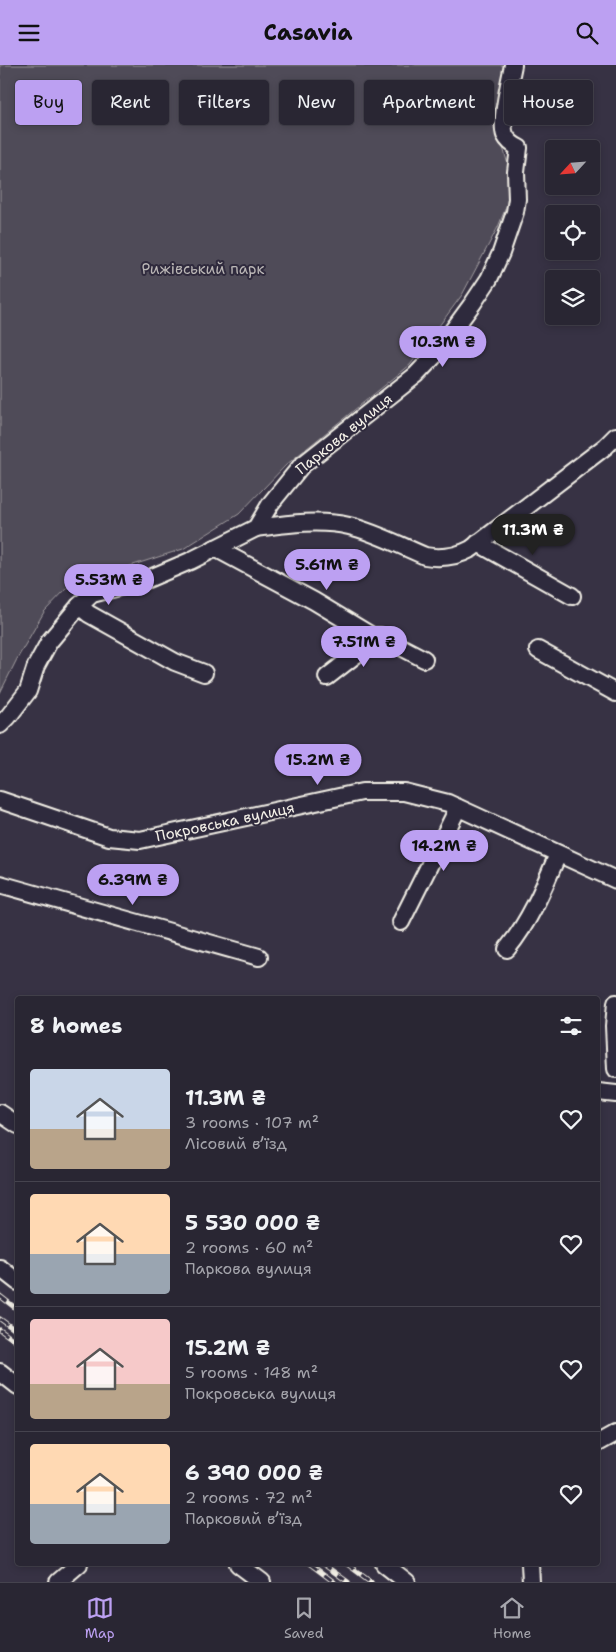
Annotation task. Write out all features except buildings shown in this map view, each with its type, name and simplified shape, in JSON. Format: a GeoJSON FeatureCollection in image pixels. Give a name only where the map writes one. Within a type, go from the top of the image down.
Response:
{"type":"FeatureCollection","features":[{"type":"Feature","properties":{"kind":"street","name":"Паркова вулиця"},"geometry":{"type":"LineString","coordinates":[[256,528],[271,503],[301,467],[416,375],[434,356],[489,279],[510,231],[517,199],[516,172],[519,148],[509,141],[504,129],[513,65]]}},
{"type":"Feature","properties":{"kind":"street"},"geometry":{"type":"LineString","coordinates":[[0,725],[28,691],[36,666],[49,642],[79,606],[92,594],[143,581],[256,528],[292,523],[348,525],[362,529],[425,556],[453,556],[470,549],[616,437]]}},
{"type":"Feature","properties":{"kind":"street"},"geometry":{"type":"LineString","coordinates":[[478,543],[572,596]]}},
{"type":"Feature","properties":{"kind":"street"},"geometry":{"type":"LineString","coordinates":[[215,548],[251,569],[314,601],[374,636],[380,636],[424,659]]}},
{"type":"Feature","properties":{"kind":"street"},"geometry":{"type":"LineString","coordinates":[[79,606],[89,615],[175,661],[204,673]]}},
{"type":"Feature","properties":{"kind":"street"},"geometry":{"type":"LineString","coordinates":[[328,677],[367,646],[374,636]]}},
{"type":"Feature","properties":{"kind":"street"},"geometry":{"type":"LineString","coordinates":[[538,650],[616,693]]}},
{"type":"Feature","properties":{"kind":"street","name":"Покровська вулиця"},"geometry":{"type":"LineString","coordinates":[[0,799],[109,837],[140,840],[362,792],[404,792],[448,803],[616,880]]}},
{"type":"Feature","properties":{"kind":"street"},"geometry":{"type":"LineString","coordinates":[[401,922],[458,808]]}},
{"type":"Feature","properties":{"kind":"street"},"geometry":{"type":"LineString","coordinates":[[507,949],[520,934],[534,908],[558,854]]}},
{"type":"Feature","properties":{"kind":"street"},"geometry":{"type":"LineString","coordinates":[[0,884],[259,957]]}},
{"type":"Feature","properties":{"kind":"street"},"geometry":{"type":"LineString","coordinates":[[616,1003],[614,1033],[616,1069]]}},
{"type":"Feature","properties":{"kind":"street"},"geometry":{"type":"LineString","coordinates":[[600,1092],[616,1094]]}},
{"type":"Feature","properties":{"kind":"street"},"geometry":{"type":"LineString","coordinates":[[0,1113],[15,1123]]}},
{"type":"Feature","properties":{"kind":"street"},"geometry":{"type":"LineString","coordinates":[[0,1268],[15,1279]]}},
{"type":"Feature","properties":{"kind":"street"},"geometry":{"type":"LineString","coordinates":[[0,1373],[15,1384]]}},
{"type":"Feature","properties":{"kind":"street"},"geometry":{"type":"LineString","coordinates":[[600,1442],[616,1433]]}},
{"type":"Feature","properties":{"kind":"street"},"geometry":{"type":"LineString","coordinates":[[58,1582],[77,1566]]}},
{"type":"Feature","properties":{"kind":"street"},"geometry":{"type":"LineString","coordinates":[[241,1566],[262,1582]]}},
{"type":"Feature","properties":{"kind":"street"},"geometry":{"type":"LineString","coordinates":[[387,1566],[407,1582]]}},
{"type":"Feature","properties":{"kind":"street"},"geometry":{"type":"LineString","coordinates":[[530,1566],[531,1582]]}},
{"type":"Feature","properties":{"kind":"green space","name":"Рижівський парк"},"geometry":{"type":"Polygon","coordinates":[[[0,65],[508,65],[494,110],[494,80],[364,80],[364,125],[494,125],[494,116],[509,168],[510,197],[498,227],[462,295],[410,365],[286,465],[239,514],[183,549],[127,567],[90,576],[67,588],[44,612],[0,693],[0,65]]]}},
{"type":"Feature","properties":{"kind":"railway"},"geometry":{"type":"LineString","coordinates":[[0,1296],[15,1308]]}},
{"type":"Feature","properties":{"kind":"railway"},"geometry":{"type":"LineString","coordinates":[[0,1319],[15,1330]]}},
{"type":"Feature","properties":{"kind":"railway"},"geometry":{"type":"LineString","coordinates":[[0,1330],[15,1341]]}},
{"type":"Feature","properties":{"kind":"railway"},"geometry":{"type":"LineString","coordinates":[[313,1566],[334,1582]]}},
{"type":"Feature","properties":{"kind":"railway"},"geometry":{"type":"LineString","coordinates":[[326,1566],[348,1582]]}},
{"type":"Feature","properties":{"kind":"railway"},"geometry":{"type":"LineString","coordinates":[[350,1566],[371,1582]]}}]}
